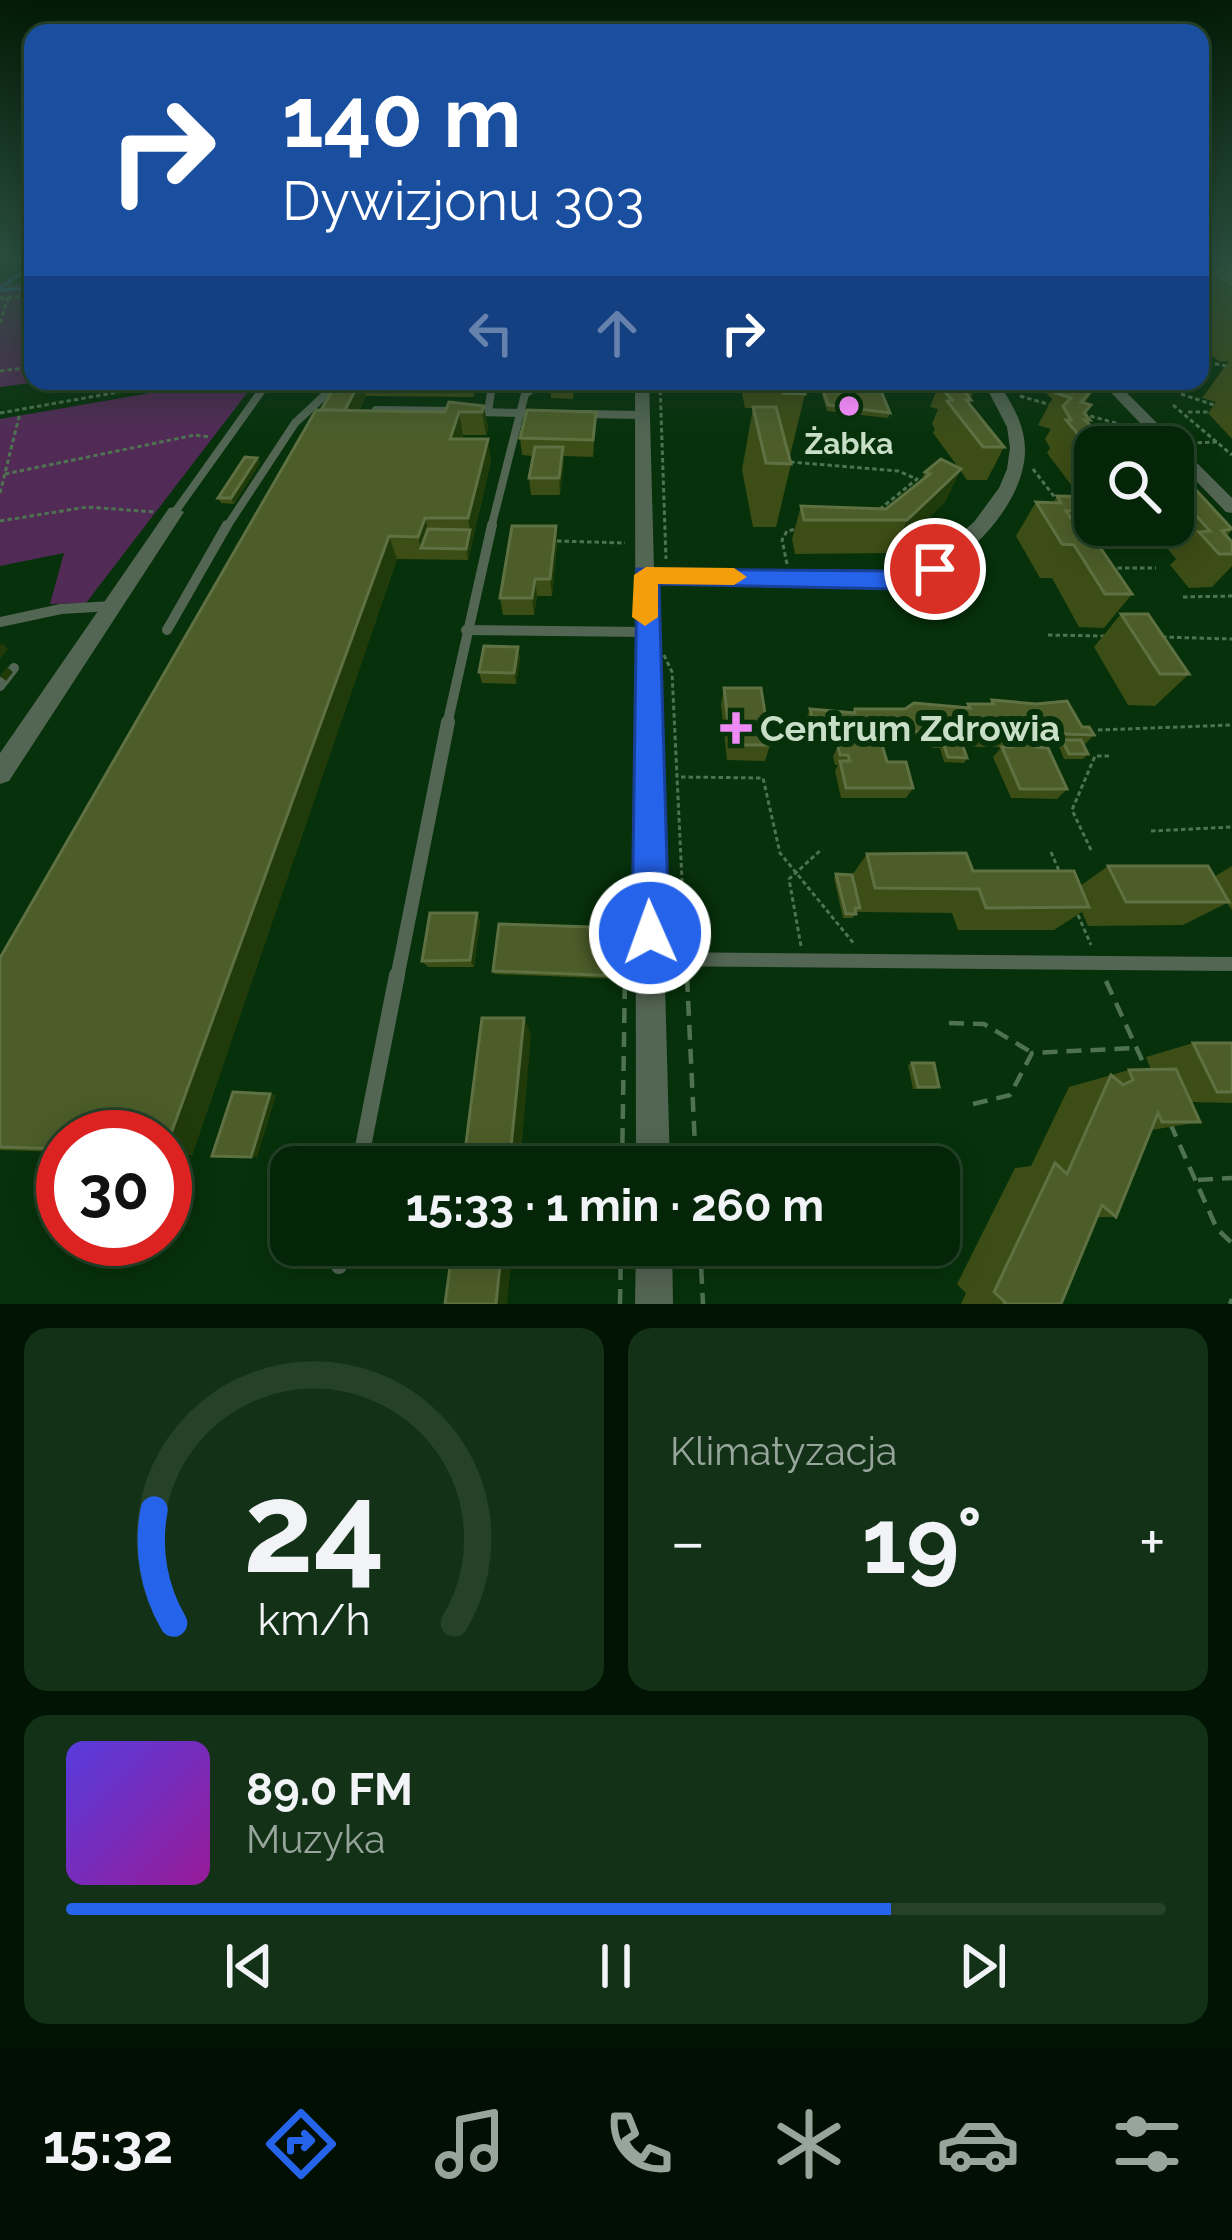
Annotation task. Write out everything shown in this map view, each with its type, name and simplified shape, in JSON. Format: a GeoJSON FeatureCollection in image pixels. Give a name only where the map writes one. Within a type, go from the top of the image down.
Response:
{"type":"FeatureCollection","features":[{"type":"Feature","properties":{"kind":"street"},"geometry":{"type":"LineString","coordinates":[[642,390],[656,575],[652,641],[653,1146]]}},
{"type":"Feature","properties":{"kind":"street"},"geometry":{"type":"LineString","coordinates":[[656,575],[897,580],[925,575],[989,520],[1009,490],[1019,455],[997,390]]}},
{"type":"Feature","properties":{"kind":"street"},"geometry":{"type":"LineString","coordinates":[[1116,390],[1153,426]]}},
{"type":"Feature","properties":{"kind":"street"},"geometry":{"type":"LineString","coordinates":[[1194,467],[1232,508]]}},
{"type":"Feature","properties":{"kind":"street"},"geometry":{"type":"LineString","coordinates":[[0,772],[175,512]]}},
{"type":"Feature","properties":{"kind":"street"},"geometry":{"type":"LineString","coordinates":[[654,1266],[654,1304]]}},
{"type":"Feature","properties":{"kind":"lane"},"geometry":{"type":"LineString","coordinates":[[175,512],[262,390]]}},
{"type":"Feature","properties":{"kind":"lane"},"geometry":{"type":"LineString","coordinates":[[167,630],[267,460],[324,390]]}},
{"type":"Feature","properties":{"kind":"lane"},"geometry":{"type":"LineString","coordinates":[[488,412],[489,390]]}},
{"type":"Feature","properties":{"kind":"lane"},"geometry":{"type":"LineString","coordinates":[[363,1146],[466,631],[527,390]]}},
{"type":"Feature","properties":{"kind":"lane"},"geometry":{"type":"LineString","coordinates":[[376,410],[541,413]]}},
{"type":"Feature","properties":{"kind":"lane"},"geometry":{"type":"LineString","coordinates":[[562,413],[642,415]]}},
{"type":"Feature","properties":{"kind":"lane"},"geometry":{"type":"LineString","coordinates":[[0,622],[116,605]]}},
{"type":"Feature","properties":{"kind":"lane"},"geometry":{"type":"LineString","coordinates":[[0,610],[13,618]]}},
{"type":"Feature","properties":{"kind":"lane"},"geometry":{"type":"LineString","coordinates":[[466,631],[652,641]]}},
{"type":"Feature","properties":{"kind":"lane"},"geometry":{"type":"LineString","coordinates":[[0,686],[14,668]]}},
{"type":"Feature","properties":{"kind":"lane"},"geometry":{"type":"LineString","coordinates":[[651,959],[1232,964]]}},
{"type":"Feature","properties":{"kind":"path"},"geometry":{"type":"LineString","coordinates":[[0,413],[129,390]]}},
{"type":"Feature","properties":{"kind":"path"},"geometry":{"type":"LineString","coordinates":[[656,575],[660,390]]}},
{"type":"Feature","properties":{"kind":"path"},"geometry":{"type":"LineString","coordinates":[[1002,390],[1054,406]]}},
{"type":"Feature","properties":{"kind":"path"},"geometry":{"type":"LineString","coordinates":[[1174,390],[1215,405]]}},
{"type":"Feature","properties":{"kind":"path"},"geometry":{"type":"LineString","coordinates":[[1174,405],[1232,455]]}},
{"type":"Feature","properties":{"kind":"path"},"geometry":{"type":"LineString","coordinates":[[1114,423],[1115,407]]}},
{"type":"Feature","properties":{"kind":"path"},"geometry":{"type":"LineString","coordinates":[[0,493],[21,410]]}},
{"type":"Feature","properties":{"kind":"path"},"geometry":{"type":"LineString","coordinates":[[1074,412],[1123,425]]}},
{"type":"Feature","properties":{"kind":"path"},"geometry":{"type":"LineString","coordinates":[[1186,412],[1209,412]]}},
{"type":"Feature","properties":{"kind":"path"},"geometry":{"type":"LineString","coordinates":[[5,473],[195,435],[226,440]]}},
{"type":"Feature","properties":{"kind":"path"},"geometry":{"type":"LineString","coordinates":[[1194,444],[1218,442]]}},
{"type":"Feature","properties":{"kind":"path"},"geometry":{"type":"LineString","coordinates":[[1019,455],[1061,506]]}},
{"type":"Feature","properties":{"kind":"path"},"geometry":{"type":"LineString","coordinates":[[775,461],[898,471],[917,479],[870,517]]}},
{"type":"Feature","properties":{"kind":"path"},"geometry":{"type":"LineString","coordinates":[[0,521],[87,507],[175,512]]}},
{"type":"Feature","properties":{"kind":"path"},"geometry":{"type":"LineString","coordinates":[[790,578],[782,540],[787,531],[798,528]]}},
{"type":"Feature","properties":{"kind":"path"},"geometry":{"type":"LineString","coordinates":[[538,540],[633,543]]}},
{"type":"Feature","properties":{"kind":"path"},"geometry":{"type":"LineString","coordinates":[[1096,567],[1156,568]]}},
{"type":"Feature","properties":{"kind":"path"},"geometry":{"type":"LineString","coordinates":[[1183,597],[1232,596]]}},
{"type":"Feature","properties":{"kind":"path"},"geometry":{"type":"LineString","coordinates":[[1048,635],[1106,636]]}},
{"type":"Feature","properties":{"kind":"path"},"geometry":{"type":"LineString","coordinates":[[1144,637],[1232,639]]}},
{"type":"Feature","properties":{"kind":"path"},"geometry":{"type":"LineString","coordinates":[[652,641],[672,672],[696,1146]]}},
{"type":"Feature","properties":{"kind":"path"},"geometry":{"type":"LineString","coordinates":[[1098,730],[1232,725]]}},
{"type":"Feature","properties":{"kind":"path"},"geometry":{"type":"LineString","coordinates":[[1090,850],[1072,810],[1095,756],[1111,756]]}},
{"type":"Feature","properties":{"kind":"path"},"geometry":{"type":"LineString","coordinates":[[679,776],[763,778],[780,853],[839,923],[861,961]]}},
{"type":"Feature","properties":{"kind":"path"},"geometry":{"type":"LineString","coordinates":[[1151,831],[1232,826]]}},
{"type":"Feature","properties":{"kind":"path"},"geometry":{"type":"LineString","coordinates":[[803,960],[789,879],[822,849]]}},
{"type":"Feature","properties":{"kind":"path"},"geometry":{"type":"LineString","coordinates":[[1051,852],[1067,889]]}},
{"type":"Feature","properties":{"kind":"path"},"geometry":{"type":"LineString","coordinates":[[1075,908],[1147,1070]]}},
{"type":"Feature","properties":{"kind":"path"},"geometry":{"type":"LineString","coordinates":[[949,1023],[984,1024],[1032,1053],[1137,1048]]}},
{"type":"Feature","properties":{"kind":"path"},"geometry":{"type":"LineString","coordinates":[[973,1104],[1010,1094],[1032,1053]]}},
{"type":"Feature","properties":{"kind":"path"},"geometry":{"type":"LineString","coordinates":[[1166,1114],[1217,1228],[1232,1244]]}},
{"type":"Feature","properties":{"kind":"path"},"geometry":{"type":"LineString","coordinates":[[1195,1180],[1232,1178]]}},
{"type":"Feature","properties":{"kind":"path"},"geometry":{"type":"LineString","coordinates":[[620,1266],[620,1304]]}},
{"type":"Feature","properties":{"kind":"path"},"geometry":{"type":"LineString","coordinates":[[701,1266],[703,1304]]}},
{"type":"Feature","properties":{"kind":"shaded area"},"geometry":{"type":"Polygon","coordinates":[[[0,318],[24,318],[24,384],[0,387],[0,318]]]}},
{"type":"Feature","properties":{"kind":"shaded area"},"geometry":{"type":"Polygon","coordinates":[[[168,390],[247,393],[86,603],[50,604],[64,553],[0,566],[0,419],[168,390]]]}},
{"type":"Feature","properties":{"kind":"building"},"geometry":{"type":"Polygon","coordinates":[[[333,390],[355,390],[345,410],[321,410],[333,390]]]}},
{"type":"Feature","properties":{"kind":"building"},"geometry":{"type":"Polygon","coordinates":[[[823,390],[881,391],[890,413],[828,405],[823,390]]]}},
{"type":"Feature","properties":{"kind":"building"},"geometry":{"type":"Polygon","coordinates":[[[970,390],[966,393],[971,400],[966,400],[1004,447],[983,447],[945,392],[970,390]]]}},
{"type":"Feature","properties":{"kind":"building"},"geometry":{"type":"Polygon","coordinates":[[[1092,390],[1081,402],[1091,405],[1084,413],[1091,426],[1074,429],[1066,420],[1071,420],[1063,406],[1071,398],[1056,393],[1092,390]]]}},
{"type":"Feature","properties":{"kind":"building"},"geometry":{"type":"Polygon","coordinates":[[[449,402],[484,406],[482,412],[459,412],[450,439],[488,439],[468,518],[425,518],[418,537],[389,536],[180,1110],[36,1110],[36,1148],[0,1147],[0,958],[316,410],[445,412],[449,402]]]}},
{"type":"Feature","properties":{"kind":"building"},"geometry":{"type":"Polygon","coordinates":[[[753,407],[776,407],[791,464],[766,463],[753,407]]]}},
{"type":"Feature","properties":{"kind":"building"},"geometry":{"type":"Polygon","coordinates":[[[527,410],[596,412],[593,440],[520,438],[527,410]]]}},
{"type":"Feature","properties":{"kind":"building"},"geometry":{"type":"Polygon","coordinates":[[[535,447],[563,447],[559,478],[529,478],[535,447]]]}},
{"type":"Feature","properties":{"kind":"building"},"geometry":{"type":"Polygon","coordinates":[[[245,457],[257,458],[231,498],[218,498],[245,457]]]}},
{"type":"Feature","properties":{"kind":"building"},"geometry":{"type":"Polygon","coordinates":[[[941,459],[961,469],[907,520],[804,520],[801,506],[886,509],[930,474],[925,472],[941,459]]]}},
{"type":"Feature","properties":{"kind":"building"},"geometry":{"type":"Polygon","coordinates":[[[1194,490],[1232,529],[1222,531],[1232,542],[1232,554],[1219,554],[1199,532],[1210,531],[1194,513],[1194,490]]]}},
{"type":"Feature","properties":{"kind":"building"},"geometry":{"type":"Polygon","coordinates":[[[1057,496],[1074,496],[1074,511],[1066,511],[1074,523],[1074,545],[1062,544],[1036,502],[1061,503],[1057,496]]]}},
{"type":"Feature","properties":{"kind":"building"},"geometry":{"type":"Polygon","coordinates":[[[512,526],[556,526],[550,579],[535,579],[532,598],[500,598],[512,526]]]}},
{"type":"Feature","properties":{"kind":"building"},"geometry":{"type":"Polygon","coordinates":[[[428,529],[470,530],[466,549],[421,548],[428,529]]]}},
{"type":"Feature","properties":{"kind":"building"},"geometry":{"type":"Polygon","coordinates":[[[1075,546],[1099,546],[1132,594],[1105,594],[1075,546]]]}},
{"type":"Feature","properties":{"kind":"building"},"geometry":{"type":"Polygon","coordinates":[[[1121,614],[1148,614],[1189,674],[1160,674],[1121,614]]]}},
{"type":"Feature","properties":{"kind":"building"},"geometry":{"type":"Polygon","coordinates":[[[484,646],[518,647],[514,673],[479,672],[484,646]]]}},
{"type":"Feature","properties":{"kind":"building"},"geometry":{"type":"Polygon","coordinates":[[[724,688],[761,688],[770,745],[731,745],[724,688]]]}},
{"type":"Feature","properties":{"kind":"building"},"geometry":{"type":"Polygon","coordinates":[[[992,700],[1067,701],[1082,727],[1089,727],[1094,735],[1029,733],[1036,747],[1048,748],[1067,789],[1020,789],[1002,747],[1012,747],[1008,736],[939,738],[937,732],[878,731],[887,762],[906,762],[913,788],[846,788],[840,761],[850,761],[848,755],[840,755],[838,746],[846,745],[842,731],[815,731],[810,709],[855,713],[855,709],[905,709],[914,703],[970,708],[968,704],[994,704],[992,700]]]}},
{"type":"Feature","properties":{"kind":"building"},"geometry":{"type":"Polygon","coordinates":[[[1062,740],[1081,740],[1088,754],[1069,754],[1062,740]]]}},
{"type":"Feature","properties":{"kind":"building"},"geometry":{"type":"Polygon","coordinates":[[[943,743],[962,744],[967,758],[948,757],[943,743]]]}},
{"type":"Feature","properties":{"kind":"building"},"geometry":{"type":"Polygon","coordinates":[[[966,853],[973,871],[1074,871],[1089,907],[986,908],[979,889],[875,888],[867,854],[966,853]]]}},
{"type":"Feature","properties":{"kind":"building"},"geometry":{"type":"Polygon","coordinates":[[[1108,866],[1208,866],[1229,902],[1126,902],[1108,866]]]}},
{"type":"Feature","properties":{"kind":"building"},"geometry":{"type":"Polygon","coordinates":[[[836,874],[852,875],[860,908],[855,908],[856,914],[846,914],[836,874]]]}},
{"type":"Feature","properties":{"kind":"building"},"geometry":{"type":"Polygon","coordinates":[[[430,913],[477,913],[470,960],[422,961],[430,913]]]}},
{"type":"Feature","properties":{"kind":"building"},"geometry":{"type":"Polygon","coordinates":[[[499,924],[621,928],[620,976],[493,971],[499,924]]]}},
{"type":"Feature","properties":{"kind":"building"},"geometry":{"type":"Polygon","coordinates":[[[482,1018],[524,1018],[511,1146],[466,1146],[482,1018]]]}},
{"type":"Feature","properties":{"kind":"building"},"geometry":{"type":"Polygon","coordinates":[[[1193,1043],[1232,1043],[1232,1092],[1217,1092],[1193,1043]]]}},
{"type":"Feature","properties":{"kind":"building"},"geometry":{"type":"Polygon","coordinates":[[[912,1063],[934,1063],[939,1087],[918,1087],[912,1063]]]}},
{"type":"Feature","properties":{"kind":"building"},"geometry":{"type":"Polygon","coordinates":[[[1176,1069],[1200,1122],[1162,1122],[1158,1113],[1116,1217],[1102,1205],[1061,1304],[1004,1304],[994,1292],[1055,1163],[1067,1174],[1111,1075],[1123,1085],[1133,1080],[1129,1070],[1176,1069]]]}},
{"type":"Feature","properties":{"kind":"building"},"geometry":{"type":"Polygon","coordinates":[[[233,1092],[270,1094],[251,1157],[212,1156],[233,1092]]]}},
{"type":"Feature","properties":{"kind":"building"},"geometry":{"type":"Polygon","coordinates":[[[450,1266],[500,1266],[496,1304],[445,1304],[450,1266]]]}},
{"type":"Feature","properties":{"kind":"slow traffic"},"geometry":{"type":"LineString","coordinates":[[645,617],[646,575],[734,577]]}},
{"type":"Feature","properties":{"kind":"place","name":"Żabka"},"geometry":{"type":"Point","coordinates":[849,406]}},
{"type":"Feature","properties":{"kind":"place","name":"Centrum Zdrowia"},"geometry":{"type":"Point","coordinates":[736,728]}},
{"type":"Feature","properties":{"kind":"route"},"geometry":{"type":"LineString","coordinates":[[650,933],[646,575],[897,580],[935,569]]}}]}
